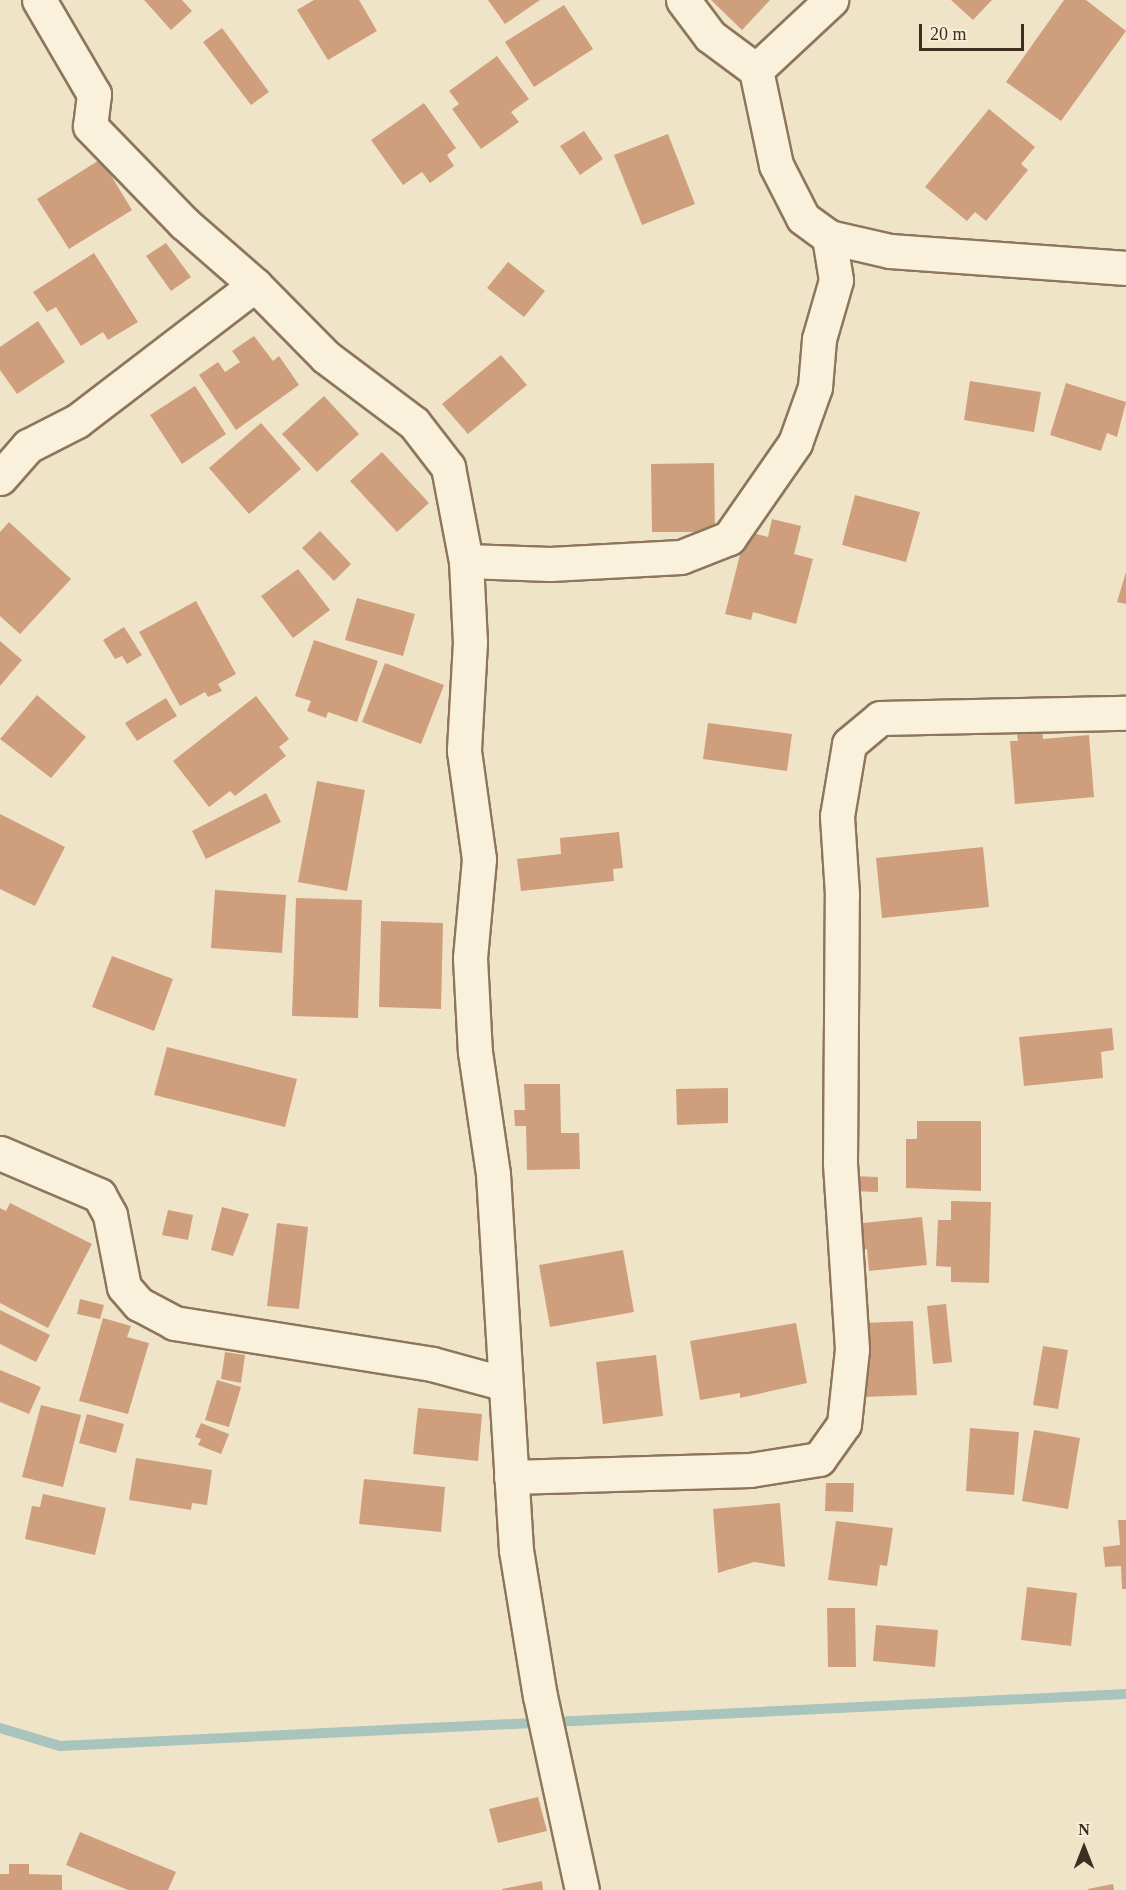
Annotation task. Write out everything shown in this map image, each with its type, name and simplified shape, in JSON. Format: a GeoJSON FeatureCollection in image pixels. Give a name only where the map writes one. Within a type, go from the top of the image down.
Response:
{"type":"FeatureCollection","features":[{"type":"Feature","properties":{"kind":"street"},"geometry":{"type":"LineString","coordinates":[[39,0],[94,94],[90,126],[184,223],[255,285],[326,357],[414,423],[448,467],[466,561],[470,642],[464,751],[479,859],[471,970],[475,1053],[493,1174],[502,1383],[527,1625],[582,1890]]}},
{"type":"Feature","properties":{"kind":"street"},"geometry":{"type":"LineString","coordinates":[[683,0],[711,36],[756,70],[776,165],[803,218],[829,237],[890,251],[1126,268]]}},
{"type":"Feature","properties":{"kind":"street"},"geometry":{"type":"LineString","coordinates":[[756,70],[831,0]]}},
{"type":"Feature","properties":{"kind":"street"},"geometry":{"type":"LineString","coordinates":[[466,561],[550,564],[681,557],[729,538],[795,444],[815,387],[819,339],[836,280],[829,237]]}},
{"type":"Feature","properties":{"kind":"street"},"geometry":{"type":"LineString","coordinates":[[0,478],[28,446],[77,421],[255,285]]}},
{"type":"Feature","properties":{"kind":"street"},"geometry":{"type":"LineString","coordinates":[[511,1477],[750,1470],[819,1460],[844,1424],[852,1349],[840,1162],[842,894],[837,816],[849,744],[880,718],[1126,713]]}},
{"type":"Feature","properties":{"kind":"street"},"geometry":{"type":"LineString","coordinates":[[0,1153],[99,1195],[110,1215],[124,1287],[139,1304],[174,1323],[432,1364],[502,1383]]}},
{"type":"Feature","properties":{"kind":"building"},"geometry":{"type":"Polygon","coordinates":[[[144,0],[182,0],[192,11],[171,30],[144,0]]]}},
{"type":"Feature","properties":{"kind":"building"},"geometry":{"type":"Polygon","coordinates":[[[314,0],[359,0],[377,31],[328,60],[297,10],[314,0]]]}},
{"type":"Feature","properties":{"kind":"building"},"geometry":{"type":"Polygon","coordinates":[[[488,0],[540,0],[505,24],[488,0]]]}},
{"type":"Feature","properties":{"kind":"building"},"geometry":{"type":"Polygon","coordinates":[[[711,0],[770,0],[742,30],[711,0]]]}},
{"type":"Feature","properties":{"kind":"building"},"geometry":{"type":"Polygon","coordinates":[[[951,0],[992,0],[973,20],[951,0]]]}},
{"type":"Feature","properties":{"kind":"building"},"geometry":{"type":"Polygon","coordinates":[[[1064,0],[1086,0],[1126,31],[1061,121],[1006,82],[1064,0]]]}},
{"type":"Feature","properties":{"kind":"building"},"geometry":{"type":"Polygon","coordinates":[[[564,5],[593,49],[534,87],[505,42],[564,5]]]}},
{"type":"Feature","properties":{"kind":"building"},"geometry":{"type":"Polygon","coordinates":[[[222,28],[269,92],[251,105],[203,42],[222,28]]]}},
{"type":"Feature","properties":{"kind":"building"},"geometry":{"type":"Polygon","coordinates":[[[497,56],[529,99],[511,112],[519,122],[481,149],[452,109],[459,104],[449,91],[497,56]]]}},
{"type":"Feature","properties":{"kind":"building"},"geometry":{"type":"Polygon","coordinates":[[[424,103],[456,148],[447,155],[454,166],[430,183],[422,172],[403,185],[371,140],[424,103]]]}},
{"type":"Feature","properties":{"kind":"building"},"geometry":{"type":"Polygon","coordinates":[[[989,109],[1035,147],[1021,164],[1028,170],[986,221],[975,212],[967,221],[925,187],[989,109]]]}},
{"type":"Feature","properties":{"kind":"building"},"geometry":{"type":"Polygon","coordinates":[[[584,131],[603,159],[580,175],[560,146],[584,131]]]}},
{"type":"Feature","properties":{"kind":"building"},"geometry":{"type":"Polygon","coordinates":[[[668,134],[695,204],[642,225],[614,155],[668,134]]]}},
{"type":"Feature","properties":{"kind":"building"},"geometry":{"type":"Polygon","coordinates":[[[101,159],[132,210],[69,249],[37,199],[101,159]]]}},
{"type":"Feature","properties":{"kind":"building"},"geometry":{"type":"Polygon","coordinates":[[[166,243],[191,277],[171,291],[146,256],[166,243]]]}},
{"type":"Feature","properties":{"kind":"building"},"geometry":{"type":"Polygon","coordinates":[[[94,253],[138,322],[108,340],[103,332],[81,346],[56,307],[47,312],[33,292],[94,253]]]}},
{"type":"Feature","properties":{"kind":"building"},"geometry":{"type":"Polygon","coordinates":[[[508,262],[545,291],[524,317],[487,288],[508,262]]]}},
{"type":"Feature","properties":{"kind":"building"},"geometry":{"type":"Polygon","coordinates":[[[38,321],[65,362],[17,394],[0,370],[0,347],[38,321]]]}},
{"type":"Feature","properties":{"kind":"building"},"geometry":{"type":"Polygon","coordinates":[[[254,336],[273,361],[279,356],[299,385],[236,430],[199,375],[218,362],[225,372],[240,362],[232,351],[254,336]]]}},
{"type":"Feature","properties":{"kind":"building"},"geometry":{"type":"Polygon","coordinates":[[[501,355],[527,385],[468,434],[442,404],[501,355]]]}},
{"type":"Feature","properties":{"kind":"building"},"geometry":{"type":"Polygon","coordinates":[[[970,381],[1041,392],[1034,432],[964,420],[970,381]]]}},
{"type":"Feature","properties":{"kind":"building"},"geometry":{"type":"Polygon","coordinates":[[[1066,383],[1126,402],[1117,437],[1107,433],[1101,451],[1050,435],[1066,383]]]}},
{"type":"Feature","properties":{"kind":"building"},"geometry":{"type":"Polygon","coordinates":[[[195,386],[226,434],[182,464],[150,415],[195,386]]]}},
{"type":"Feature","properties":{"kind":"building"},"geometry":{"type":"Polygon","coordinates":[[[324,396],[359,434],[317,472],[282,434],[324,396]]]}},
{"type":"Feature","properties":{"kind":"building"},"geometry":{"type":"Polygon","coordinates":[[[261,423],[301,469],[249,514],[209,468],[261,423]]]}},
{"type":"Feature","properties":{"kind":"building"},"geometry":{"type":"Polygon","coordinates":[[[382,452],[429,503],[397,532],[350,481],[382,452]]]}},
{"type":"Feature","properties":{"kind":"building"},"geometry":{"type":"Polygon","coordinates":[[[714,463],[715,532],[652,532],[651,464],[714,463]]]}},
{"type":"Feature","properties":{"kind":"building"},"geometry":{"type":"Polygon","coordinates":[[[855,495],[920,512],[906,562],[842,545],[855,495]]]}},
{"type":"Feature","properties":{"kind":"building"},"geometry":{"type":"Polygon","coordinates":[[[772,519],[801,526],[794,554],[813,559],[796,624],[753,612],[751,620],[725,614],[746,531],[768,537],[772,519]]]}},
{"type":"Feature","properties":{"kind":"building"},"geometry":{"type":"Polygon","coordinates":[[[9,522],[71,579],[20,634],[0,616],[0,532],[9,522]]]}},
{"type":"Feature","properties":{"kind":"building"},"geometry":{"type":"Polygon","coordinates":[[[320,531],[351,564],[334,581],[302,548],[320,531]]]}},
{"type":"Feature","properties":{"kind":"building"},"geometry":{"type":"Polygon","coordinates":[[[298,569],[330,610],[293,638],[261,596],[298,569]]]}},
{"type":"Feature","properties":{"kind":"building"},"geometry":{"type":"Polygon","coordinates":[[[1126,572],[1126,604],[1117,602],[1126,572]]]}},
{"type":"Feature","properties":{"kind":"building"},"geometry":{"type":"Polygon","coordinates":[[[357,598],[415,614],[403,656],[345,640],[357,598]]]}},
{"type":"Feature","properties":{"kind":"building"},"geometry":{"type":"Polygon","coordinates":[[[196,601],[236,674],[218,684],[222,691],[208,697],[205,692],[180,706],[139,632],[196,601]]]}},
{"type":"Feature","properties":{"kind":"building"},"geometry":{"type":"Polygon","coordinates":[[[124,627],[142,655],[127,664],[122,656],[115,659],[103,640],[124,627]]]}},
{"type":"Feature","properties":{"kind":"building"},"geometry":{"type":"Polygon","coordinates":[[[314,640],[378,661],[357,722],[328,712],[326,718],[307,711],[311,701],[295,696],[314,640]]]}},
{"type":"Feature","properties":{"kind":"building"},"geometry":{"type":"Polygon","coordinates":[[[0,641],[22,660],[0,686],[0,641]]]}},
{"type":"Feature","properties":{"kind":"building"},"geometry":{"type":"Polygon","coordinates":[[[385,663],[444,685],[421,744],[362,722],[385,663]]]}},
{"type":"Feature","properties":{"kind":"building"},"geometry":{"type":"Polygon","coordinates":[[[37,695],[86,737],[51,778],[0,739],[37,695]]]}},
{"type":"Feature","properties":{"kind":"building"},"geometry":{"type":"Polygon","coordinates":[[[256,696],[289,739],[279,747],[286,756],[235,796],[230,791],[209,807],[173,761],[256,696]]]}},
{"type":"Feature","properties":{"kind":"building"},"geometry":{"type":"Polygon","coordinates":[[[166,698],[177,716],[137,741],[125,723],[166,698]]]}},
{"type":"Feature","properties":{"kind":"building"},"geometry":{"type":"Polygon","coordinates":[[[708,723],[792,734],[787,771],[703,759],[708,723]]]}},
{"type":"Feature","properties":{"kind":"building"},"geometry":{"type":"Polygon","coordinates":[[[1042,725],[1043,739],[1089,735],[1094,797],[1015,804],[1010,741],[1018,741],[1016,727],[1042,725]]]}},
{"type":"Feature","properties":{"kind":"building"},"geometry":{"type":"Polygon","coordinates":[[[317,781],[365,790],[347,891],[298,882],[317,781]]]}},
{"type":"Feature","properties":{"kind":"building"},"geometry":{"type":"Polygon","coordinates":[[[266,793],[281,822],[206,859],[192,831],[266,793]]]}},
{"type":"Feature","properties":{"kind":"building"},"geometry":{"type":"Polygon","coordinates":[[[0,814],[65,847],[35,906],[0,889],[0,814]]]}},
{"type":"Feature","properties":{"kind":"building"},"geometry":{"type":"Polygon","coordinates":[[[619,832],[623,868],[613,869],[614,881],[521,891],[517,859],[561,854],[560,838],[619,832]]]}},
{"type":"Feature","properties":{"kind":"building"},"geometry":{"type":"Polygon","coordinates":[[[983,847],[989,907],[882,918],[876,858],[983,847]]]}},
{"type":"Feature","properties":{"kind":"building"},"geometry":{"type":"Polygon","coordinates":[[[215,890],[286,895],[282,953],[211,948],[215,890]]]}},
{"type":"Feature","properties":{"kind":"building"},"geometry":{"type":"Polygon","coordinates":[[[296,898],[362,900],[358,1018],[292,1016],[296,898]]]}},
{"type":"Feature","properties":{"kind":"building"},"geometry":{"type":"Polygon","coordinates":[[[381,921],[443,923],[441,1009],[379,1007],[381,921]]]}},
{"type":"Feature","properties":{"kind":"building"},"geometry":{"type":"Polygon","coordinates":[[[112,956],[173,979],[154,1031],[92,1007],[112,956]]]}},
{"type":"Feature","properties":{"kind":"building"},"geometry":{"type":"Polygon","coordinates":[[[1112,1028],[1114,1050],[1101,1052],[1103,1078],[1024,1086],[1019,1037],[1112,1028]]]}},
{"type":"Feature","properties":{"kind":"building"},"geometry":{"type":"Polygon","coordinates":[[[167,1047],[297,1079],[285,1127],[154,1095],[167,1047]]]}},
{"type":"Feature","properties":{"kind":"building"},"geometry":{"type":"Polygon","coordinates":[[[524,1084],[560,1084],[561,1133],[579,1133],[580,1169],[527,1170],[526,1126],[515,1126],[514,1110],[525,1110],[524,1084]]]}},
{"type":"Feature","properties":{"kind":"building"},"geometry":{"type":"Polygon","coordinates":[[[728,1088],[728,1123],[677,1125],[676,1089],[728,1088]]]}},
{"type":"Feature","properties":{"kind":"building"},"geometry":{"type":"Polygon","coordinates":[[[917,1121],[981,1121],[981,1191],[906,1188],[906,1139],[917,1139],[917,1121]]]}},
{"type":"Feature","properties":{"kind":"building"},"geometry":{"type":"Polygon","coordinates":[[[852,1176],[878,1177],[878,1192],[852,1191],[852,1176]]]}},
{"type":"Feature","properties":{"kind":"building"},"geometry":{"type":"Polygon","coordinates":[[[951,1201],[991,1202],[989,1283],[951,1282],[951,1267],[936,1266],[938,1220],[951,1220],[951,1201]]]}},
{"type":"Feature","properties":{"kind":"building"},"geometry":{"type":"Polygon","coordinates":[[[10,1203],[92,1244],[48,1328],[0,1303],[0,1208],[6,1211],[10,1203]]]}},
{"type":"Feature","properties":{"kind":"building"},"geometry":{"type":"Polygon","coordinates":[[[222,1207],[249,1214],[233,1256],[211,1250],[222,1207]]]}},
{"type":"Feature","properties":{"kind":"building"},"geometry":{"type":"Polygon","coordinates":[[[168,1210],[193,1215],[188,1240],[162,1235],[168,1210]]]}},
{"type":"Feature","properties":{"kind":"building"},"geometry":{"type":"Polygon","coordinates":[[[922,1217],[927,1265],[869,1271],[867,1249],[856,1250],[853,1224],[922,1217]]]}},
{"type":"Feature","properties":{"kind":"building"},"geometry":{"type":"Polygon","coordinates":[[[277,1223],[308,1227],[299,1309],[267,1306],[277,1223]]]}},
{"type":"Feature","properties":{"kind":"building"},"geometry":{"type":"Polygon","coordinates":[[[623,1250],[634,1312],[550,1327],[539,1265],[623,1250]]]}},
{"type":"Feature","properties":{"kind":"building"},"geometry":{"type":"Polygon","coordinates":[[[80,1299],[104,1305],[100,1319],[77,1314],[80,1299]]]}},
{"type":"Feature","properties":{"kind":"building"},"geometry":{"type":"Polygon","coordinates":[[[946,1304],[952,1362],[933,1364],[927,1306],[946,1304]]]}},
{"type":"Feature","properties":{"kind":"building"},"geometry":{"type":"Polygon","coordinates":[[[0,1310],[50,1335],[36,1362],[0,1344],[0,1310]]]}},
{"type":"Feature","properties":{"kind":"building"},"geometry":{"type":"Polygon","coordinates":[[[103,1318],[131,1326],[127,1337],[149,1343],[128,1414],[79,1401],[103,1318]]]}},
{"type":"Feature","properties":{"kind":"building"},"geometry":{"type":"Polygon","coordinates":[[[913,1321],[917,1395],[864,1397],[861,1323],[913,1321]]]}},
{"type":"Feature","properties":{"kind":"building"},"geometry":{"type":"Polygon","coordinates":[[[796,1323],[807,1383],[740,1398],[740,1393],[700,1400],[690,1341],[796,1323]]]}},
{"type":"Feature","properties":{"kind":"building"},"geometry":{"type":"Polygon","coordinates":[[[1043,1346],[1068,1350],[1058,1409],[1033,1405],[1043,1346]]]}},
{"type":"Feature","properties":{"kind":"building"},"geometry":{"type":"Polygon","coordinates":[[[225,1352],[245,1355],[241,1383],[221,1379],[225,1352]]]}},
{"type":"Feature","properties":{"kind":"building"},"geometry":{"type":"Polygon","coordinates":[[[656,1355],[663,1416],[603,1424],[596,1362],[656,1355]]]}},
{"type":"Feature","properties":{"kind":"building"},"geometry":{"type":"Polygon","coordinates":[[[0,1370],[41,1387],[29,1414],[0,1402],[0,1370]]]}},
{"type":"Feature","properties":{"kind":"building"},"geometry":{"type":"Polygon","coordinates":[[[217,1380],[241,1387],[229,1427],[205,1420],[217,1380]]]}},
{"type":"Feature","properties":{"kind":"building"},"geometry":{"type":"Polygon","coordinates":[[[41,1405],[81,1415],[63,1487],[22,1477],[41,1405]]]}},
{"type":"Feature","properties":{"kind":"building"},"geometry":{"type":"Polygon","coordinates":[[[418,1408],[482,1414],[478,1461],[413,1454],[418,1408]]]}},
{"type":"Feature","properties":{"kind":"building"},"geometry":{"type":"Polygon","coordinates":[[[87,1414],[124,1424],[116,1453],[79,1443],[87,1414]]]}},
{"type":"Feature","properties":{"kind":"building"},"geometry":{"type":"Polygon","coordinates":[[[201,1423],[229,1434],[221,1454],[198,1445],[201,1439],[195,1437],[201,1423]]]}},
{"type":"Feature","properties":{"kind":"building"},"geometry":{"type":"Polygon","coordinates":[[[970,1428],[1019,1432],[1014,1495],[966,1491],[970,1428]]]}},
{"type":"Feature","properties":{"kind":"building"},"geometry":{"type":"Polygon","coordinates":[[[1034,1430],[1080,1438],[1068,1509],[1022,1501],[1034,1430]]]}},
{"type":"Feature","properties":{"kind":"building"},"geometry":{"type":"Polygon","coordinates":[[[136,1458],[212,1470],[207,1505],[192,1503],[191,1510],[129,1500],[136,1458]]]}},
{"type":"Feature","properties":{"kind":"building"},"geometry":{"type":"Polygon","coordinates":[[[364,1479],[445,1487],[441,1532],[359,1524],[364,1479]]]}},
{"type":"Feature","properties":{"kind":"building"},"geometry":{"type":"Polygon","coordinates":[[[826,1483],[854,1483],[853,1512],[825,1511],[826,1483]]]}},
{"type":"Feature","properties":{"kind":"building"},"geometry":{"type":"Polygon","coordinates":[[[43,1494],[106,1508],[95,1555],[25,1539],[32,1506],[40,1507],[43,1494]]]}},
{"type":"Feature","properties":{"kind":"building"},"geometry":{"type":"Polygon","coordinates":[[[780,1503],[785,1567],[754,1562],[718,1573],[713,1509],[780,1503]]]}},
{"type":"Feature","properties":{"kind":"building"},"geometry":{"type":"Polygon","coordinates":[[[1118,1520],[1126,1520],[1126,1589],[1122,1589],[1121,1566],[1105,1567],[1103,1547],[1120,1545],[1118,1520]]]}},
{"type":"Feature","properties":{"kind":"building"},"geometry":{"type":"Polygon","coordinates":[[[836,1521],[893,1528],[887,1566],[880,1565],[877,1586],[828,1580],[836,1521]]]}},
{"type":"Feature","properties":{"kind":"building"},"geometry":{"type":"Polygon","coordinates":[[[1027,1587],[1077,1593],[1071,1646],[1021,1640],[1027,1587]]]}},
{"type":"Feature","properties":{"kind":"building"},"geometry":{"type":"Polygon","coordinates":[[[827,1608],[855,1608],[856,1667],[828,1667],[827,1608]]]}},
{"type":"Feature","properties":{"kind":"building"},"geometry":{"type":"Polygon","coordinates":[[[876,1625],[938,1630],[935,1667],[873,1661],[876,1625]]]}},
{"type":"Feature","properties":{"kind":"building"},"geometry":{"type":"Polygon","coordinates":[[[538,1797],[547,1831],[498,1843],[489,1809],[538,1797]]]}},
{"type":"Feature","properties":{"kind":"building"},"geometry":{"type":"Polygon","coordinates":[[[80,1832],[176,1872],[168,1890],[128,1890],[66,1865],[80,1832]]]}},
{"type":"Feature","properties":{"kind":"building"},"geometry":{"type":"Polygon","coordinates":[[[9,1864],[29,1864],[29,1874],[62,1875],[62,1890],[0,1890],[0,1874],[9,1874],[9,1864]]]}},
{"type":"Feature","properties":{"kind":"building"},"geometry":{"type":"Polygon","coordinates":[[[542,1881],[543,1890],[502,1890],[502,1889],[542,1881]]]}},
{"type":"Feature","properties":{"kind":"building"},"geometry":{"type":"Polygon","coordinates":[[[1113,1884],[1114,1890],[1088,1890],[1088,1889],[1113,1884]]]}},
{"type":"Feature","properties":{"kind":"waterway"},"geometry":{"type":"LineString","coordinates":[[0,1728],[60,1746],[1126,1694]]}}]}
